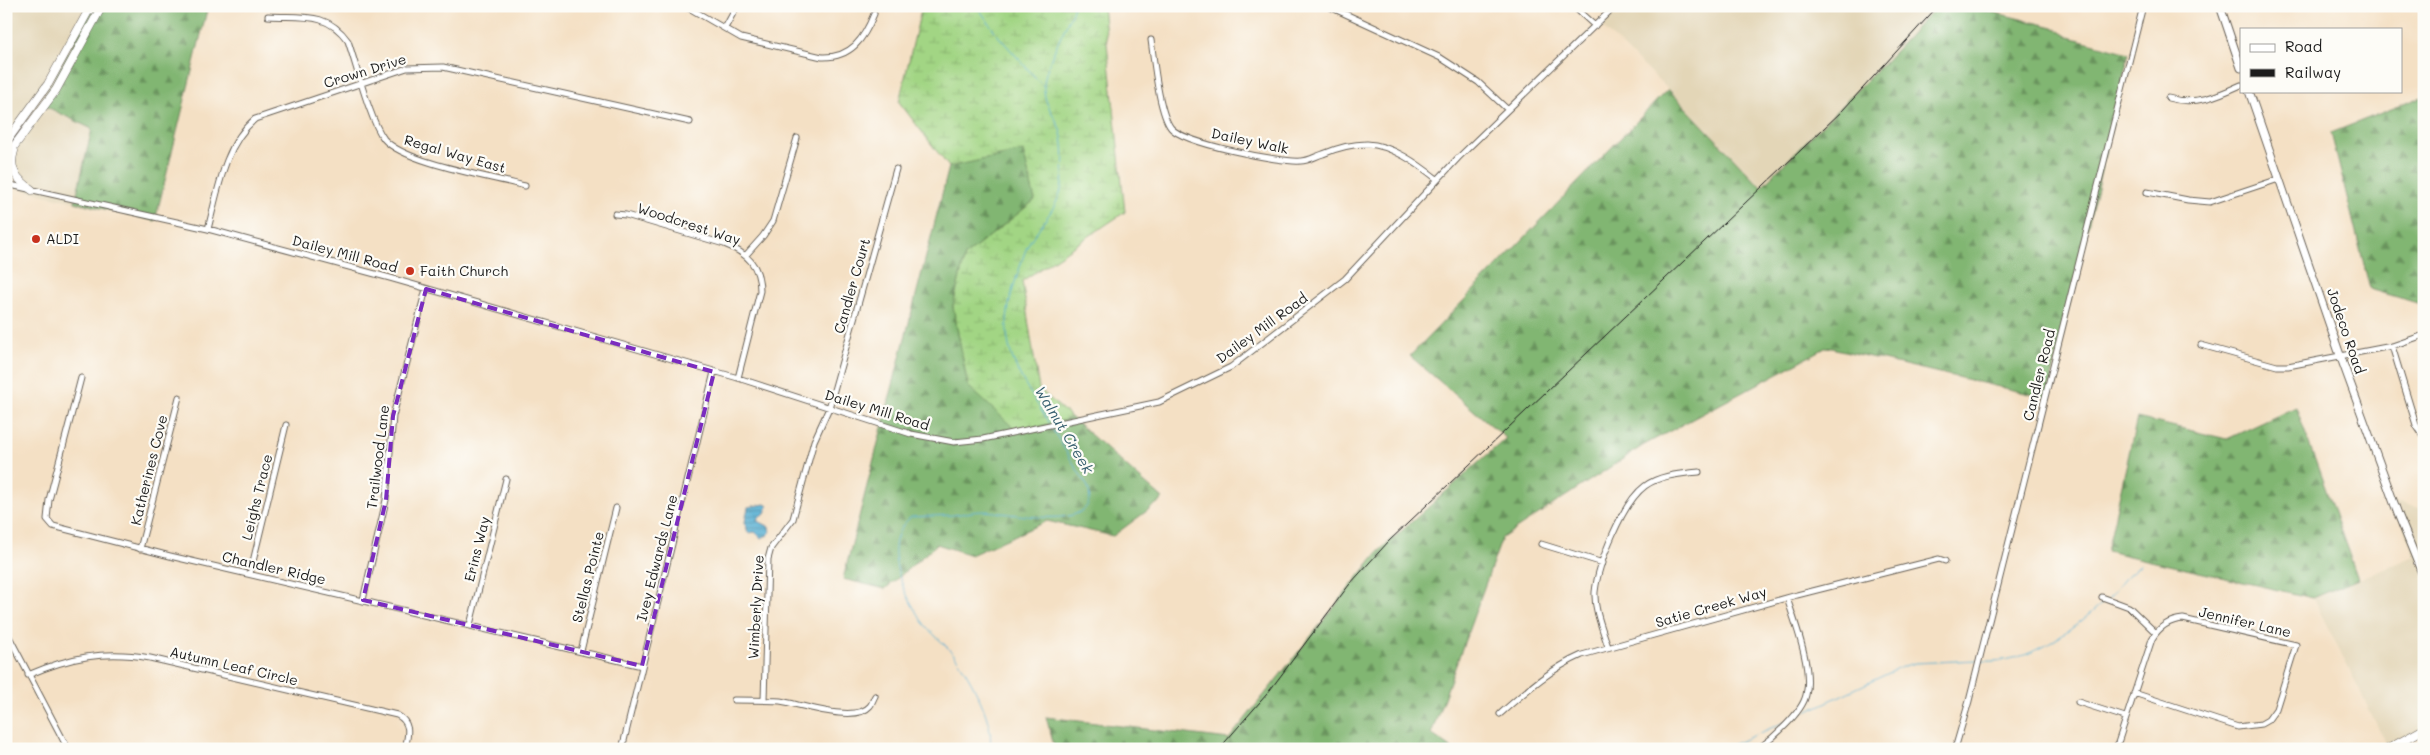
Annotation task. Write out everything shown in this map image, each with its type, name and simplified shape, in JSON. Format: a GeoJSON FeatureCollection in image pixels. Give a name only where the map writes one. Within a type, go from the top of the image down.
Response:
{"type":"FeatureCollection","features":[{"type":"Feature","properties":{"kind":"main road"},"geometry":{"type":"LineString","coordinates":[[6,142],[52,76],[91,6]]}},
{"type":"Feature","properties":{"kind":"main road"},"geometry":{"type":"LineString","coordinates":[[6,157],[64,77],[102,6]]}},
{"type":"Feature","properties":{"kind":"main road"},"geometry":{"type":"LineString","coordinates":[[2220,6],[2240,65]]}},
{"type":"Feature","properties":{"kind":"main road","name":"Jodeco Road"},"geometry":{"type":"LineString","coordinates":[[2249,92],[2340,355],[2399,517],[2424,578]]}},
{"type":"Feature","properties":{"kind":"main road"},"geometry":{"type":"LineString","coordinates":[[15,146],[11,161],[13,172],[19,181],[32,190]]}},
{"type":"Feature","properties":{"kind":"main road"},"geometry":{"type":"LineString","coordinates":[[2388,749],[2424,729]]}},
{"type":"Feature","properties":{"kind":"street"},"geometry":{"type":"LineString","coordinates":[[681,6],[741,38],[832,58],[843,54],[859,42],[867,32],[874,14]]}},
{"type":"Feature","properties":{"kind":"street"},"geometry":{"type":"LineString","coordinates":[[725,28],[737,6]]}},
{"type":"Feature","properties":{"kind":"street"},"geometry":{"type":"LineString","coordinates":[[1328,6],[1441,58],[1478,82],[1507,109]]}},
{"type":"Feature","properties":{"kind":"street"},"geometry":{"type":"LineString","coordinates":[[1573,6],[1595,26]]}},
{"type":"Feature","properties":{"kind":"street","name":"Dailey Mill Road"},"geometry":{"type":"LineString","coordinates":[[6,184],[208,229],[426,288],[738,378],[911,434],[954,442],[983,439],[1159,402],[1231,367],[1345,279],[1438,179],[1507,109],[1615,6]]}},
{"type":"Feature","properties":{"kind":"street","name":"Candler Road"},"geometry":{"type":"LineString","coordinates":[[1955,749],[1969,701],[2143,6]]}},
{"type":"Feature","properties":{"kind":"street","name":"Regal Way East"},"geometry":{"type":"LineString","coordinates":[[268,16],[317,18],[334,24],[348,41],[379,131],[396,149],[427,161],[525,186]]}},
{"type":"Feature","properties":{"kind":"street","name":"Dailey Walk"},"geometry":{"type":"LineString","coordinates":[[1151,40],[1164,116],[1171,129],[1183,137],[1249,155],[1303,162],[1338,148],[1369,144],[1404,157],[1438,179]]}},
{"type":"Feature","properties":{"kind":"street","name":"Crown Drive"},"geometry":{"type":"LineString","coordinates":[[208,229],[235,140],[255,120],[268,113],[407,68],[443,67],[690,122]]}},
{"type":"Feature","properties":{"kind":"street"},"geometry":{"type":"LineString","coordinates":[[2168,98],[2182,102],[2195,102],[2240,85]]}},
{"type":"Feature","properties":{"kind":"street"},"geometry":{"type":"LineString","coordinates":[[746,255],[763,236],[772,221],[797,138]]}},
{"type":"Feature","properties":{"kind":"street","name":"Candler Court"},"geometry":{"type":"LineString","coordinates":[[829,408],[896,169]]}},
{"type":"Feature","properties":{"kind":"street"},"geometry":{"type":"LineString","coordinates":[[2148,192],[2210,202],[2279,179]]}},
{"type":"Feature","properties":{"kind":"street","name":"Woodcrest Way"},"geometry":{"type":"LineString","coordinates":[[615,214],[626,215],[724,244],[746,255],[757,270],[760,292],[738,378]]}},
{"type":"Feature","properties":{"kind":"street","name":"Trailwood Lane"},"geometry":{"type":"LineString","coordinates":[[363,600],[386,500],[393,416],[426,288]]}},
{"type":"Feature","properties":{"kind":"street"},"geometry":{"type":"LineString","coordinates":[[2201,345],[2277,366],[2304,364],[2340,355],[2392,346],[2424,335]]}},
{"type":"Feature","properties":{"kind":"street"},"geometry":{"type":"LineString","coordinates":[[2392,346],[2416,425],[2424,437]]}},
{"type":"Feature","properties":{"kind":"street","name":"Ivey Edwards Lane"},"geometry":{"type":"LineString","coordinates":[[622,749],[714,372]]}},
{"type":"Feature","properties":{"kind":"street","name":"Chandler Ridge"},"geometry":{"type":"LineString","coordinates":[[81,378],[49,500],[48,522],[57,528],[642,666]]}},
{"type":"Feature","properties":{"kind":"street","name":"Katherines Cove"},"geometry":{"type":"LineString","coordinates":[[140,549],[179,397]]}},
{"type":"Feature","properties":{"kind":"street","name":"Wimberly Drive"},"geometry":{"type":"LineString","coordinates":[[764,700],[768,559],[771,548],[793,519],[814,441],[829,408]]}},
{"type":"Feature","properties":{"kind":"street","name":"Leighs Trace"},"geometry":{"type":"LineString","coordinates":[[250,574],[286,426]]}},
{"type":"Feature","properties":{"kind":"street"},"geometry":{"type":"LineString","coordinates":[[1608,648],[1595,593],[1607,549],[1634,496],[1646,486],[1659,479],[1673,474],[1699,472]]}},
{"type":"Feature","properties":{"kind":"street","name":"Erins Way"},"geometry":{"type":"LineString","coordinates":[[470,625],[506,479]]}},
{"type":"Feature","properties":{"kind":"street","name":"Stellas Pointe"},"geometry":{"type":"LineString","coordinates":[[581,651],[616,508]]}},
{"type":"Feature","properties":{"kind":"street"},"geometry":{"type":"LineString","coordinates":[[1541,544],[1603,563]]}},
{"type":"Feature","properties":{"kind":"street","name":"Satie Creek Way"},"geometry":{"type":"LineString","coordinates":[[1500,714],[1536,682],[1562,664],[1608,648],[1787,598],[1932,561],[1945,561]]}},
{"type":"Feature","properties":{"kind":"street"},"geometry":{"type":"LineString","coordinates":[[2102,597],[2129,607],[2156,633],[2125,717],[2116,749]]}},
{"type":"Feature","properties":{"kind":"street"},"geometry":{"type":"LineString","coordinates":[[1758,749],[1785,726],[1806,697],[1807,672],[1787,598]]}},
{"type":"Feature","properties":{"kind":"street","name":"Jennifer Lane"},"geometry":{"type":"LineString","coordinates":[[2134,693],[2238,727],[2261,724],[2268,720],[2276,709],[2296,646],[2183,620],[2174,620],[2156,633]]}},
{"type":"Feature","properties":{"kind":"street"},"geometry":{"type":"LineString","coordinates":[[6,631],[68,749]]}},
{"type":"Feature","properties":{"kind":"street","name":"Autumn Leaf Circle"},"geometry":{"type":"LineString","coordinates":[[28,675],[71,658],[121,654],[150,658],[396,715],[404,720],[408,726],[405,749]]}},
{"type":"Feature","properties":{"kind":"street"},"geometry":{"type":"LineString","coordinates":[[734,700],[764,700],[831,712],[854,712],[862,711],[870,706],[875,696]]}},
{"type":"Feature","properties":{"kind":"street"},"geometry":{"type":"LineString","coordinates":[[2078,702],[2125,717]]}},
{"type":"Feature","properties":{"kind":"highlighted area"},"geometry":{"type":"Polygon","coordinates":[[[426,289],[714,372],[642,666],[363,600],[386,500],[393,416],[426,289]]]}},
{"type":"Feature","properties":{"kind":"shaded area"},"geometry":{"type":"Polygon","coordinates":[[[14,6],[93,6],[92,129],[75,202],[6,186],[6,148],[20,129],[6,121],[6,21],[14,6]]]}},
{"type":"Feature","properties":{"kind":"shaded area"},"geometry":{"type":"Polygon","coordinates":[[[1617,6],[1937,6],[1882,65],[1761,187],[1668,89],[1598,23],[1617,6]]]}},
{"type":"Feature","properties":{"kind":"shaded area"},"geometry":{"type":"Polygon","coordinates":[[[2394,502],[2424,509],[2424,729],[2387,745],[2313,598],[2414,556],[2394,502]]]}},
{"type":"Feature","properties":{"kind":"green space"},"geometry":{"type":"Polygon","coordinates":[[[93,6],[208,6],[155,221],[75,202],[92,129],[41,104],[93,6]]]}},
{"type":"Feature","properties":{"kind":"green space"},"geometry":{"type":"Polygon","coordinates":[[[922,6],[1103,6],[1125,212],[1022,281],[1039,389],[1072,418],[1018,432],[968,386],[953,306],[965,256],[1035,200],[1023,151],[949,167],[899,102],[922,6]]]}},
{"type":"Feature","properties":{"kind":"green space"},"geometry":{"type":"Polygon","coordinates":[[[1937,6],[1977,6],[1980,9],[2053,27],[2069,37],[2129,53],[2047,398],[1827,347],[1644,445],[1502,538],[1431,734],[1453,749],[1055,749],[1046,717],[1229,739],[1378,552],[1506,438],[1410,356],[1668,89],[1761,187],[1882,65],[1937,6]]]}},
{"type":"Feature","properties":{"kind":"green space"},"geometry":{"type":"Polygon","coordinates":[[[2424,96],[2424,305],[2370,289],[2331,133],[2424,96]]]}},
{"type":"Feature","properties":{"kind":"green space"},"geometry":{"type":"Polygon","coordinates":[[[1023,150],[1035,200],[965,256],[953,306],[968,386],[1072,418],[1163,499],[1113,536],[1047,521],[971,555],[937,544],[885,589],[843,579],[949,167],[1023,150]]]}},
{"type":"Feature","properties":{"kind":"green space"},"geometry":{"type":"Polygon","coordinates":[[[2296,407],[2358,579],[2313,598],[2107,551],[2137,418],[2227,439],[2296,407]]]}},
{"type":"Feature","properties":{"kind":"water"},"geometry":{"type":"Polygon","coordinates":[[[765,504],[768,506],[765,513],[756,520],[768,526],[771,531],[768,535],[761,538],[755,532],[748,533],[745,522],[748,507],[765,504]]]}},
{"type":"Feature","properties":{"kind":"waterway"},"geometry":{"type":"LineString","coordinates":[[977,6],[999,37],[1043,86]]}},
{"type":"Feature","properties":{"kind":"waterway","name":"Walnut Creek"},"geometry":{"type":"LineString","coordinates":[[1049,423],[1026,386],[1011,354],[1007,320],[1010,300],[1026,249],[1057,200],[1062,185],[1064,161],[1062,137],[1057,122],[1046,101],[1044,87],[1048,67],[1074,6]]}},
{"type":"Feature","properties":{"kind":"waterway","name":"Walnut Creek"},"geometry":{"type":"LineString","coordinates":[[989,749],[991,739],[989,728],[975,688],[956,657],[922,621],[901,582],[895,554],[896,540],[901,528],[911,517],[953,515],[976,511],[1049,517],[1067,516],[1081,511],[1089,502],[1088,487],[1051,427]]}},
{"type":"Feature","properties":{"kind":"waterway"},"geometry":{"type":"LineString","coordinates":[[2109,598],[2125,578],[2141,564]]}},
{"type":"Feature","properties":{"kind":"waterway"},"geometry":{"type":"LineString","coordinates":[[1981,661],[2000,661],[2017,657],[2049,644],[2106,600]]}},
{"type":"Feature","properties":{"kind":"waterway"},"geometry":{"type":"LineString","coordinates":[[1795,717],[1904,666],[1915,663],[1977,660]]}},
{"type":"Feature","properties":{"kind":"waterway"},"geometry":{"type":"LineString","coordinates":[[1723,749],[1785,722]]}},
{"type":"Feature","properties":{"kind":"railway"},"geometry":{"type":"LineString","coordinates":[[1219,749],[1267,694],[1349,585],[1389,541],[1842,111],[1938,6]]}},
{"type":"Feature","properties":{"kind":"place","name":"ALDI"},"geometry":{"type":"Point","coordinates":[36,239]}},
{"type":"Feature","properties":{"kind":"place","name":"Faith Church"},"geometry":{"type":"Point","coordinates":[410,271]}}]}
